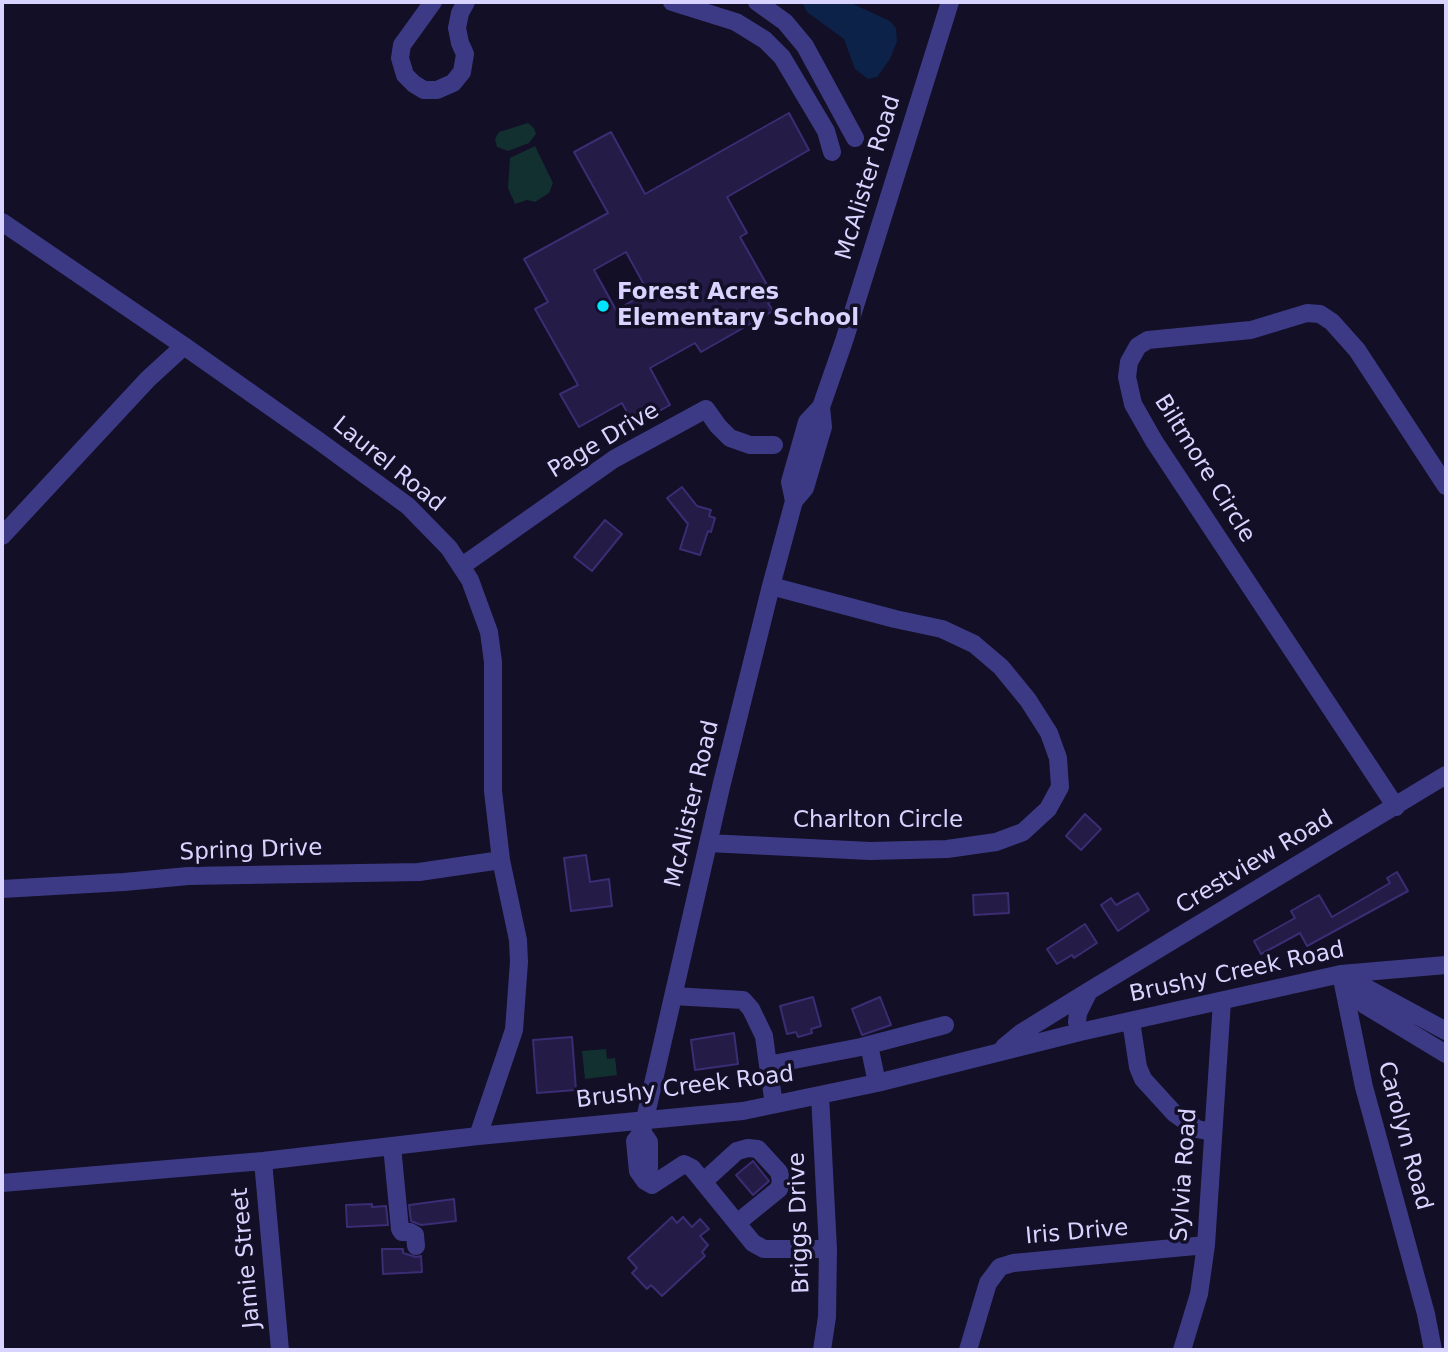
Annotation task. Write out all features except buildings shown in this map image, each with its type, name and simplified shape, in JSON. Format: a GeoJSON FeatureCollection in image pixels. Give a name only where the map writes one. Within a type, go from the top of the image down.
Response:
{"type":"FeatureCollection","features":[{"type":"Feature","properties":{"kind":"street"},"geometry":{"type":"LineString","coordinates":[[433,2],[402,46],[400,58],[405,75],[424,90],[437,90],[453,83],[462,72],[465,54],[457,28],[466,2]]}},
{"type":"Feature","properties":{"kind":"street"},"geometry":{"type":"LineString","coordinates":[[672,2],[736,22],[765,40],[782,57],[826,131],[832,152]]}},
{"type":"Feature","properties":{"kind":"street"},"geometry":{"type":"LineString","coordinates":[[757,2],[785,22],[805,46],[855,138]]}},
{"type":"Feature","properties":{"kind":"street","name":"McAlister Road"},"geometry":{"type":"LineString","coordinates":[[794,501],[790,482],[804,431],[807,422],[821,407],[844,341],[950,2]]}},
{"type":"Feature","properties":{"kind":"street","name":"Laurel Road"},"geometry":{"type":"LineString","coordinates":[[2,222],[184,345],[408,506],[449,548],[470,580],[489,632],[494,662],[493,791],[501,860],[518,940],[519,988],[514,1030],[478,1136]]}},
{"type":"Feature","properties":{"kind":"street","name":"Biltmore Circle"},"geometry":{"type":"LineString","coordinates":[[1396,807],[1154,441],[1133,404],[1127,377],[1129,362],[1138,346],[1148,340],[1251,330],[1307,313],[1320,314],[1332,322],[1357,350],[1446,486]]}},
{"type":"Feature","properties":{"kind":"street"},"geometry":{"type":"LineString","coordinates":[[2,536],[148,379],[184,345]]}},
{"type":"Feature","properties":{"kind":"street","name":"McAlister Road"},"geometry":{"type":"LineString","coordinates":[[704,1182],[692,1168],[684,1164],[652,1185],[645,1181],[638,1171],[635,1141],[642,1126],[771,586],[794,501],[805,488],[823,427],[821,407]]}},
{"type":"Feature","properties":{"kind":"street","name":"Page Drive"},"geometry":{"type":"LineString","coordinates":[[462,566],[614,459],[706,409],[730,438],[750,445],[774,445]]}},
{"type":"Feature","properties":{"kind":"street"},"geometry":{"type":"LineString","coordinates":[[794,465],[774,445],[794,438],[804,431]]}},
{"type":"Feature","properties":{"kind":"street","name":"Charlton Circle"},"geometry":{"type":"LineString","coordinates":[[708,843],[870,851],[947,849],[996,842],[1023,832],[1048,808],[1060,787],[1058,758],[1049,733],[1028,699],[1001,667],[974,643],[942,629],[771,586]]}},
{"type":"Feature","properties":{"kind":"street","name":"Crestview Road"},"geometry":{"type":"LineString","coordinates":[[998,1051],[1021,1033],[1089,991],[1446,775]]}},
{"type":"Feature","properties":{"kind":"street","name":"Spring Drive"},"geometry":{"type":"LineString","coordinates":[[2,889],[124,883],[188,876],[419,872],[501,860]]}},
{"type":"Feature","properties":{"kind":"street","name":"Brushy Creek Road"},"geometry":{"type":"LineString","coordinates":[[2,1183],[263,1161],[478,1136],[642,1126],[743,1111],[877,1083],[998,1051],[1341,974],[1446,965]]}},
{"type":"Feature","properties":{"kind":"street"},"geometry":{"type":"LineString","coordinates":[[1341,974],[1446,1031]]}},
{"type":"Feature","properties":{"kind":"street"},"geometry":{"type":"LineString","coordinates":[[1341,974],[1366,1005],[1446,1054]]}},
{"type":"Feature","properties":{"kind":"street","name":"Carolyn Road"},"geometry":{"type":"LineString","coordinates":[[1341,974],[1364,1087],[1433,1350]]}},
{"type":"Feature","properties":{"kind":"street"},"geometry":{"type":"LineString","coordinates":[[1080,1032],[1078,1013],[1089,991]]}},
{"type":"Feature","properties":{"kind":"street"},"geometry":{"type":"LineString","coordinates":[[673,996],[743,1000],[751,1009],[764,1036],[774,1104]]}},
{"type":"Feature","properties":{"kind":"street","name":"Sylvia Road"},"geometry":{"type":"LineString","coordinates":[[1182,1350],[1199,1294],[1206,1245],[1223,1001]]}},
{"type":"Feature","properties":{"kind":"street"},"geometry":{"type":"LineString","coordinates":[[1132,1021],[1138,1067],[1143,1079],[1174,1113],[1197,1129],[1212,1132]]}},
{"type":"Feature","properties":{"kind":"street"},"geometry":{"type":"LineString","coordinates":[[768,1065],[869,1045],[945,1025]]}},
{"type":"Feature","properties":{"kind":"street"},"geometry":{"type":"LineString","coordinates":[[869,1045],[877,1083]]}},
{"type":"Feature","properties":{"kind":"street","name":"Briggs Drive"},"geometry":{"type":"LineString","coordinates":[[820,1095],[828,1249],[827,1317],[822,1350]]}},
{"type":"Feature","properties":{"kind":"street"},"geometry":{"type":"LineString","coordinates":[[392,1146],[400,1229],[415,1235],[416,1246]]}},
{"type":"Feature","properties":{"kind":"street"},"geometry":{"type":"LineString","coordinates":[[737,1223],[779,1189],[779,1171],[758,1149],[737,1151],[704,1182],[753,1243],[764,1248],[828,1249]]}},
{"type":"Feature","properties":{"kind":"street","name":"Jamie Street"},"geometry":{"type":"LineString","coordinates":[[263,1161],[280,1350]]}},
{"type":"Feature","properties":{"kind":"street","name":"Iris Drive"},"geometry":{"type":"LineString","coordinates":[[968,1350],[988,1283],[1000,1267],[1013,1263],[1206,1245]]}},
{"type":"Feature","properties":{"kind":"green space"},"geometry":{"type":"Polygon","coordinates":[[[528,123],[536,134],[529,143],[508,151],[497,147],[495,139],[499,132],[528,123]]]}},
{"type":"Feature","properties":{"kind":"green space"},"geometry":{"type":"Polygon","coordinates":[[[535,146],[553,183],[549,193],[535,202],[527,200],[515,204],[508,188],[510,158],[535,146]]]}},
{"type":"Feature","properties":{"kind":"green space"},"geometry":{"type":"Polygon","coordinates":[[[606,1049],[607,1059],[615,1058],[617,1075],[585,1079],[582,1051],[606,1049]]]}},
{"type":"Feature","properties":{"kind":"water"},"geometry":{"type":"Polygon","coordinates":[[[802,2],[849,2],[890,21],[896,28],[897,41],[890,59],[877,77],[868,79],[855,69],[844,39],[807,12],[802,2]]]}},
{"type":"Feature","properties":{"kind":"place","name":"Forest Acres Elementary School"},"geometry":{"type":"Point","coordinates":[603,306]}}]}
